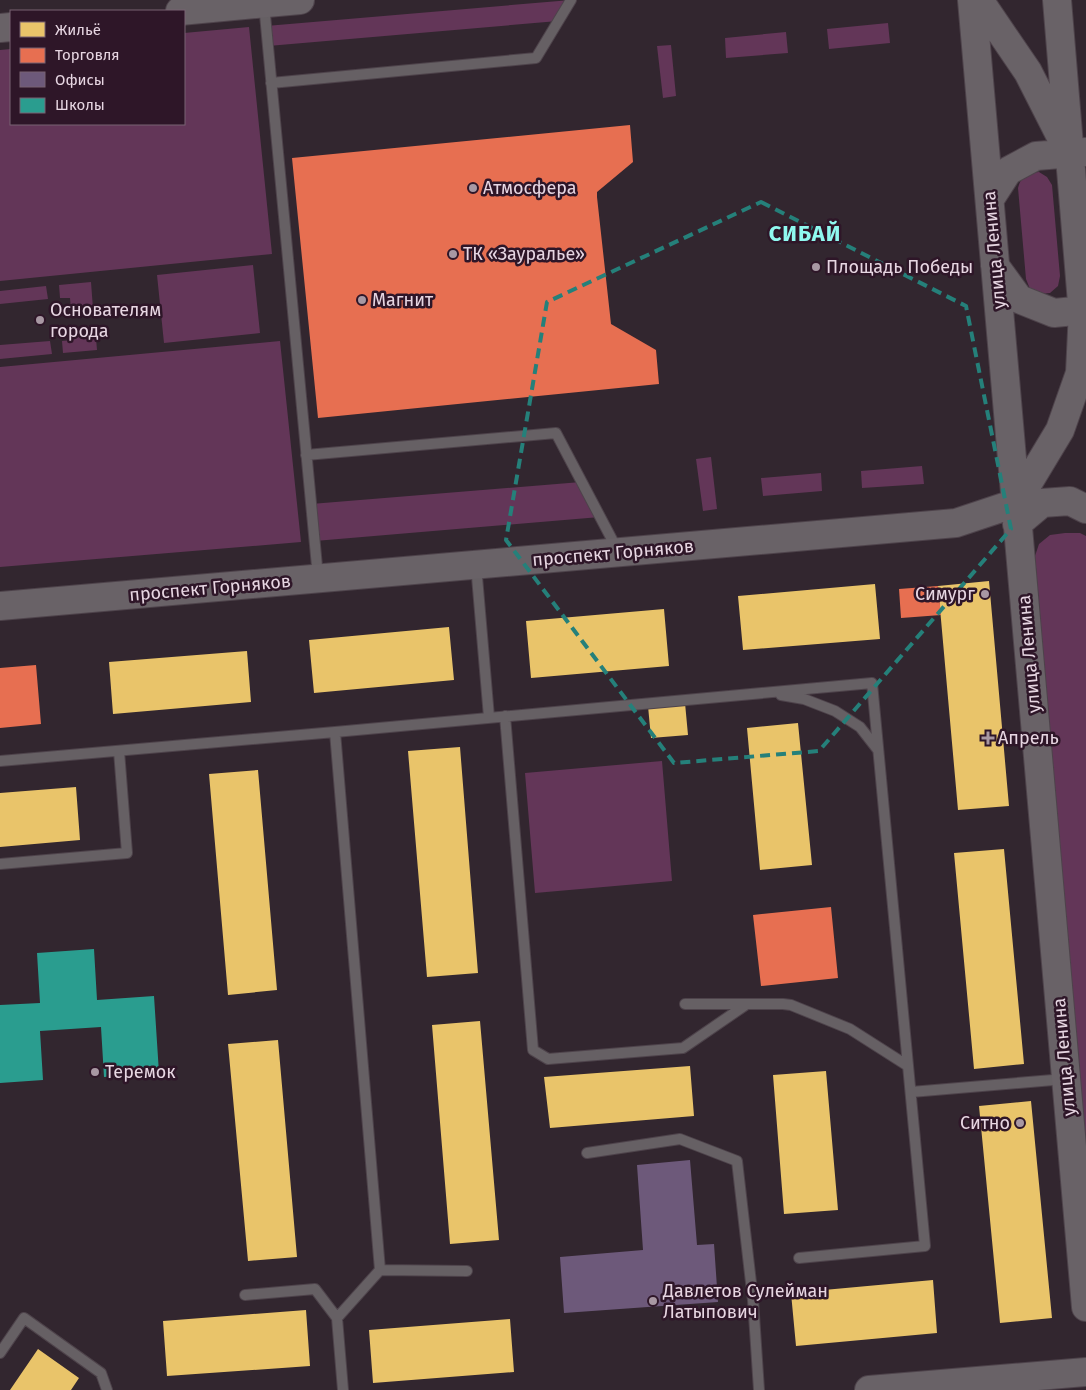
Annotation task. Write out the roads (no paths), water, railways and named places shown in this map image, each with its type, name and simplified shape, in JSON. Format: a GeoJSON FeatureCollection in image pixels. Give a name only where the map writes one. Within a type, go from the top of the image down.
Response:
{"type":"FeatureCollection","features":[{"type":"Feature","properties":{"kind":"main road"},"geometry":{"type":"LineString","coordinates":[[185,11],[300,0]]}},
{"type":"Feature","properties":{"kind":"main road","name":"улица Ленина"},"geometry":{"type":"LineString","coordinates":[[972,0],[1086,1307]]}},
{"type":"Feature","properties":{"kind":"main road"},"geometry":{"type":"LineString","coordinates":[[979,0],[1028,72],[1078,153]]}},
{"type":"Feature","properties":{"kind":"main road"},"geometry":{"type":"LineString","coordinates":[[1057,0],[1078,153],[1086,345]]}},
{"type":"Feature","properties":{"kind":"main road"},"geometry":{"type":"LineString","coordinates":[[990,199],[1008,171],[1036,156],[1078,153]]}},
{"type":"Feature","properties":{"kind":"main road"},"geometry":{"type":"LineString","coordinates":[[995,266],[1019,299],[1054,313],[1084,310]]}},
{"type":"Feature","properties":{"kind":"main road"},"geometry":{"type":"LineString","coordinates":[[1017,513],[1060,430],[1080,373],[1084,310]]}},
{"type":"Feature","properties":{"kind":"main road"},"geometry":{"type":"LineString","coordinates":[[1017,513],[1042,503],[1070,501],[1086,509]]}},
{"type":"Feature","properties":{"kind":"main road","name":"проспект Горняков"},"geometry":{"type":"LineString","coordinates":[[0,606],[956,523],[1017,513]]}},
{"type":"Feature","properties":{"kind":"main road"},"geometry":{"type":"LineString","coordinates":[[869,1390],[1086,1372]]}},
{"type":"Feature","properties":{"kind":"lane"},"geometry":{"type":"LineString","coordinates":[[271,83],[536,58],[570,0]]}},
{"type":"Feature","properties":{"kind":"lane"},"geometry":{"type":"LineString","coordinates":[[264,3],[318,578]]}},
{"type":"Feature","properties":{"kind":"lane"},"geometry":{"type":"LineString","coordinates":[[306,455],[556,433],[619,552]]}},
{"type":"Feature","properties":{"kind":"lane"},"geometry":{"type":"LineString","coordinates":[[476,564],[489,717]]}},
{"type":"Feature","properties":{"kind":"lane"},"geometry":{"type":"LineString","coordinates":[[0,761],[872,683],[925,1246],[799,1258]]}},
{"type":"Feature","properties":{"kind":"lane"},"geometry":{"type":"LineString","coordinates":[[766,692],[804,699],[835,711],[860,727],[878,751]]}},
{"type":"Feature","properties":{"kind":"lane"},"geometry":{"type":"LineString","coordinates":[[506,716],[533,1050],[548,1059],[684,1048],[747,1004]]}},
{"type":"Feature","properties":{"kind":"lane"},"geometry":{"type":"LineString","coordinates":[[335,732],[380,1270],[337,1318]]}},
{"type":"Feature","properties":{"kind":"lane"},"geometry":{"type":"LineString","coordinates":[[0,864],[127,853],[119,751]]}},
{"type":"Feature","properties":{"kind":"lane"},"geometry":{"type":"LineString","coordinates":[[685,1004],[791,1005],[850,1029],[908,1066]]}},
{"type":"Feature","properties":{"kind":"lane"},"geometry":{"type":"LineString","coordinates":[[911,1092],[1066,1079]]}},
{"type":"Feature","properties":{"kind":"lane"},"geometry":{"type":"LineString","coordinates":[[586,1153],[680,1139],[737,1161],[753,1300],[759,1390]]}},
{"type":"Feature","properties":{"kind":"lane"},"geometry":{"type":"LineString","coordinates":[[380,1270],[467,1271]]}},
{"type":"Feature","properties":{"kind":"lane"},"geometry":{"type":"LineString","coordinates":[[244,1295],[315,1289],[337,1318],[343,1390]]}},
{"type":"Feature","properties":{"kind":"lane"},"geometry":{"type":"LineString","coordinates":[[0,1353],[24,1318],[101,1373],[107,1390]]}},
{"type":"Feature","properties":{"kind":"place","name":"Атмосфера"},"geometry":{"type":"Point","coordinates":[473,188]}},
{"type":"Feature","properties":{"kind":"place","name":"ТК «Зауралье»"},"geometry":{"type":"Point","coordinates":[453,254]}},
{"type":"Feature","properties":{"kind":"place","name":"Площадь Победы"},"geometry":{"type":"Point","coordinates":[816,267]}},
{"type":"Feature","properties":{"kind":"place","name":"Магнит"},"geometry":{"type":"Point","coordinates":[362,300]}},
{"type":"Feature","properties":{"kind":"place","name":"Основателям города"},"geometry":{"type":"Point","coordinates":[40,320]}},
{"type":"Feature","properties":{"kind":"place","name":"Симург"},"geometry":{"type":"Point","coordinates":[985,594]}},
{"type":"Feature","properties":{"kind":"place","name":"Апрель"},"geometry":{"type":"Point","coordinates":[988,738]}},
{"type":"Feature","properties":{"kind":"place","name":"Теремок"},"geometry":{"type":"Point","coordinates":[95,1072]}},
{"type":"Feature","properties":{"kind":"place","name":"Ситно"},"geometry":{"type":"Point","coordinates":[1020,1123]}},
{"type":"Feature","properties":{"kind":"place","name":"Давлетов Сулейман Латыпович"},"geometry":{"type":"Point","coordinates":[653,1301]}},
{"type":"Feature","properties":{"kind":"district","name":"СИБАЙ"},"geometry":{"type":"Point","coordinates":[805,233]}}]}
